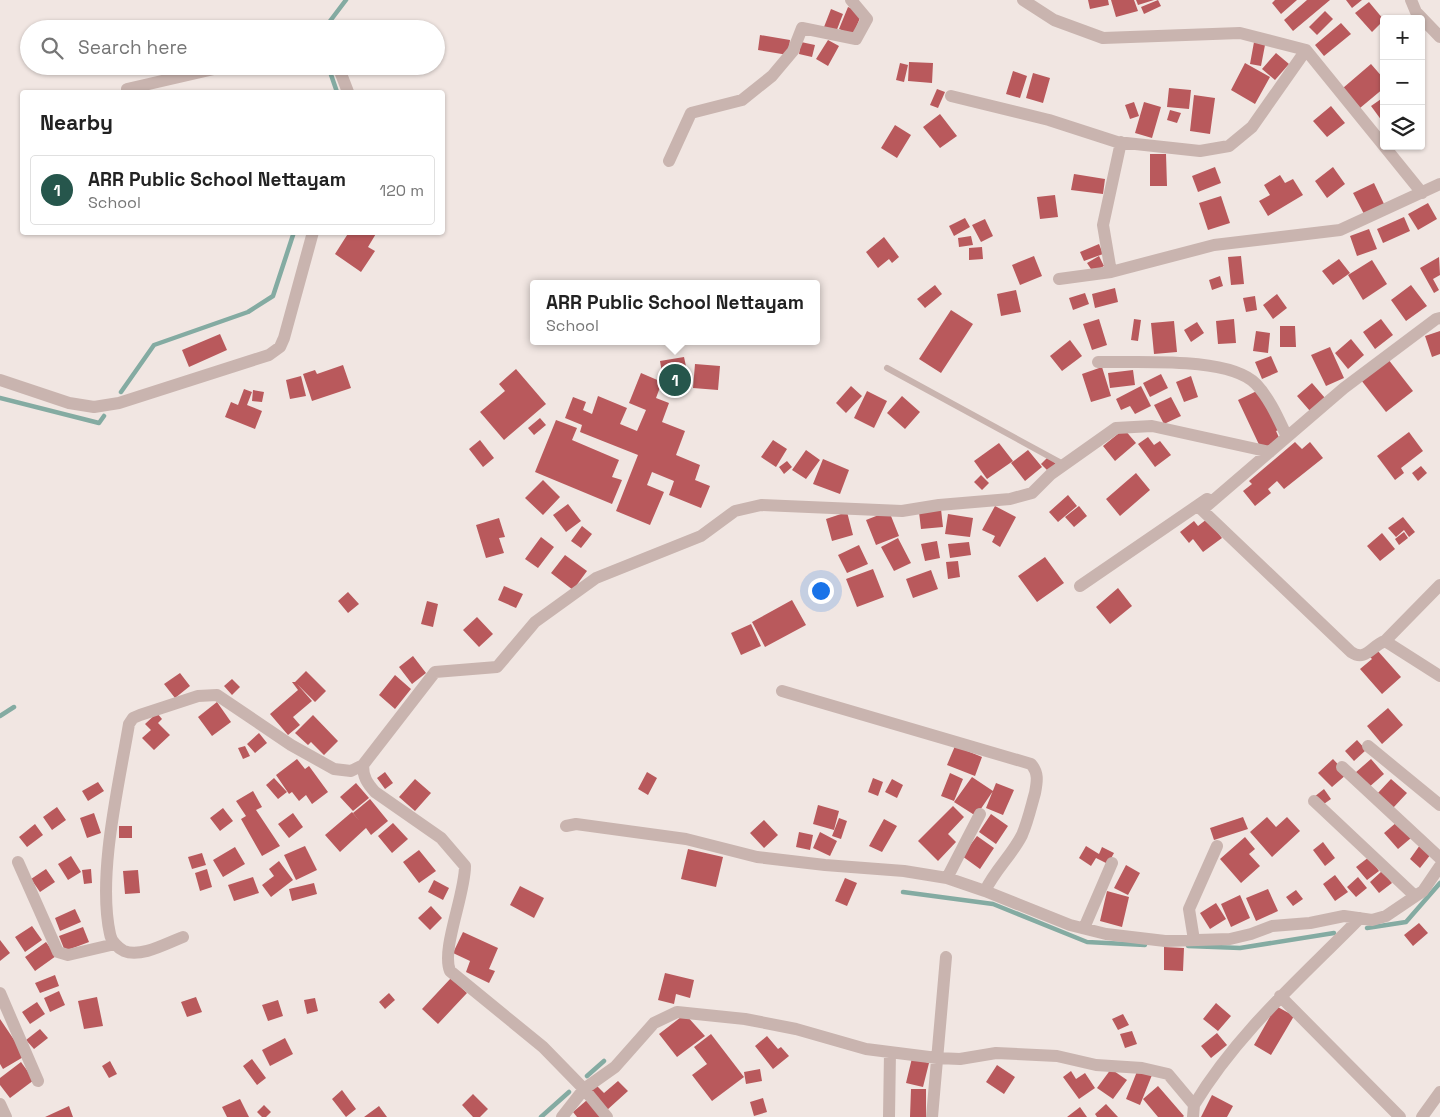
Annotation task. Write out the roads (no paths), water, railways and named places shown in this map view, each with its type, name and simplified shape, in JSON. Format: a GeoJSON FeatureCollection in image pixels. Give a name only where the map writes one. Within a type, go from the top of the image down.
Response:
{"type":"FeatureCollection","features":[{"type":"Feature","properties":{"kind":"street"},"geometry":{"type":"LineString","coordinates":[[669,162],[691,113],[742,100],[772,76],[793,51],[802,28],[856,39],[867,19],[851,0]]}},
{"type":"Feature","properties":{"kind":"street"},"geometry":{"type":"LineString","coordinates":[[1023,0],[1054,20],[1103,38],[1240,32],[1306,50],[1380,141]]}},
{"type":"Feature","properties":{"kind":"street"},"geometry":{"type":"LineString","coordinates":[[1411,0],[1416,12],[1440,37]]}},
{"type":"Feature","properties":{"kind":"street"},"geometry":{"type":"LineString","coordinates":[[950,96],[1049,120],[1121,142],[1200,151],[1229,146],[1252,127],[1306,50]]}},
{"type":"Feature","properties":{"kind":"street"},"geometry":{"type":"LineString","coordinates":[[127,89],[188,75]]}},
{"type":"Feature","properties":{"kind":"street"},"geometry":{"type":"LineString","coordinates":[[341,75],[347,90]]}},
{"type":"Feature","properties":{"kind":"street"},"geometry":{"type":"LineString","coordinates":[[1111,272],[1104,224],[1121,142]]}},
{"type":"Feature","properties":{"kind":"street"},"geometry":{"type":"LineString","coordinates":[[1387,150],[1422,193]]}},
{"type":"Feature","properties":{"kind":"street"},"geometry":{"type":"LineString","coordinates":[[1059,279],[1111,272],[1214,245],[1340,230],[1440,184]]}},
{"type":"Feature","properties":{"kind":"street"},"geometry":{"type":"LineString","coordinates":[[0,380],[69,403],[94,407],[119,403],[269,355],[280,347],[284,338],[312,235]]}},
{"type":"Feature","properties":{"kind":"street"},"geometry":{"type":"LineString","coordinates":[[1440,318],[1344,388],[1202,510],[1351,652],[1358,656],[1364,656],[1384,641],[1440,585]]}},
{"type":"Feature","properties":{"kind":"street"},"geometry":{"type":"LineString","coordinates":[[1098,362],[1188,363],[1236,370],[1255,382],[1268,399],[1287,437]]}},
{"type":"Feature","properties":{"kind":"street"},"geometry":{"type":"LineString","coordinates":[[183,937],[144,951],[125,952],[115,944],[110,936],[106,889],[114,811],[129,724],[133,718],[157,708],[198,696],[216,695],[291,745],[334,769],[351,771],[363,765],[435,672],[497,667],[535,622],[596,578],[700,536],[735,512],[761,505],[902,511],[939,505],[1010,499],[1032,493],[1063,464],[1116,428],[1152,426],[1270,452]]}},
{"type":"Feature","properties":{"kind":"street"},"geometry":{"type":"LineString","coordinates":[[1080,586],[1250,469]]}},
{"type":"Feature","properties":{"kind":"street"},"geometry":{"type":"LineString","coordinates":[[1384,641],[1440,676]]}},
{"type":"Feature","properties":{"kind":"street"},"geometry":{"type":"LineString","coordinates":[[782,691],[1031,764],[1035,768],[1038,778],[1030,812],[1021,835],[985,891]]}},
{"type":"Feature","properties":{"kind":"street"},"geometry":{"type":"LineString","coordinates":[[1368,746],[1440,805]]}},
{"type":"Feature","properties":{"kind":"street"},"geometry":{"type":"LineString","coordinates":[[363,765],[363,774],[375,792],[442,838],[465,866],[465,882],[448,952],[447,963],[450,971],[543,1047],[584,1089],[607,1117]]}},
{"type":"Feature","properties":{"kind":"street"},"geometry":{"type":"LineString","coordinates":[[1342,767],[1440,858]]}},
{"type":"Feature","properties":{"kind":"street"},"geometry":{"type":"LineString","coordinates":[[1314,801],[1415,896]]}},
{"type":"Feature","properties":{"kind":"street"},"geometry":{"type":"LineString","coordinates":[[947,878],[980,814]]}},
{"type":"Feature","properties":{"kind":"street"},"geometry":{"type":"LineString","coordinates":[[566,826],[576,824],[686,839],[757,857],[904,871],[947,878],[1070,925],[1131,938],[1230,939],[1272,926],[1310,923],[1344,916],[1372,920],[1386,916],[1423,891],[1440,866]]}},
{"type":"Feature","properties":{"kind":"street"},"geometry":{"type":"LineString","coordinates":[[1194,940],[1189,909],[1217,846]]}},
{"type":"Feature","properties":{"kind":"street"},"geometry":{"type":"LineString","coordinates":[[18,862],[58,952],[68,955],[115,944]]}},
{"type":"Feature","properties":{"kind":"street"},"geometry":{"type":"LineString","coordinates":[[1084,928],[1112,863]]}},
{"type":"Feature","properties":{"kind":"street"},"geometry":{"type":"LineString","coordinates":[[562,1117],[584,1089],[615,1067],[654,1023],[677,1012],[745,1019],[796,1029],[866,1050],[960,1059],[996,1053],[1056,1056],[1096,1065],[1142,1068],[1168,1074],[1194,1111],[1225,1060],[1261,1015],[1360,918]]}},
{"type":"Feature","properties":{"kind":"street"},"geometry":{"type":"LineString","coordinates":[[932,1117],[946,957]]}},
{"type":"Feature","properties":{"kind":"street"},"geometry":{"type":"LineString","coordinates":[[0,993],[38,1080]]}},
{"type":"Feature","properties":{"kind":"street"},"geometry":{"type":"LineString","coordinates":[[1280,996],[1400,1117]]}},
{"type":"Feature","properties":{"kind":"street"},"geometry":{"type":"LineString","coordinates":[[889,1117],[890,1052]]}},
{"type":"Feature","properties":{"kind":"street"},"geometry":{"type":"LineString","coordinates":[[1422,1117],[1440,1092]]}},
{"type":"Feature","properties":{"kind":"street"},"geometry":{"type":"LineString","coordinates":[[0,1104],[6,1117]]}},
{"type":"Feature","properties":{"kind":"lane"},"geometry":{"type":"LineString","coordinates":[[886,368],[1063,464]]}},
{"type":"Feature","properties":{"kind":"waterway"},"geometry":{"type":"LineString","coordinates":[[331,20],[346,0]]}},
{"type":"Feature","properties":{"kind":"waterway"},"geometry":{"type":"LineString","coordinates":[[331,75],[336,90]]}},
{"type":"Feature","properties":{"kind":"waterway"},"geometry":{"type":"LineString","coordinates":[[121,392],[154,345],[248,312],[273,296],[293,235]]}},
{"type":"Feature","properties":{"kind":"waterway"},"geometry":{"type":"LineString","coordinates":[[0,398],[99,423],[104,416]]}},
{"type":"Feature","properties":{"kind":"waterway"},"geometry":{"type":"LineString","coordinates":[[0,716],[14,707]]}},
{"type":"Feature","properties":{"kind":"waterway"},"geometry":{"type":"LineString","coordinates":[[1367,928],[1406,922],[1440,883]]}},
{"type":"Feature","properties":{"kind":"waterway"},"geometry":{"type":"LineString","coordinates":[[903,892],[993,904],[1087,942],[1145,945]]}},
{"type":"Feature","properties":{"kind":"waterway"},"geometry":{"type":"LineString","coordinates":[[1188,946],[1240,948],[1334,933]]}},
{"type":"Feature","properties":{"kind":"waterway"},"geometry":{"type":"LineString","coordinates":[[587,1076],[604,1061]]}},
{"type":"Feature","properties":{"kind":"waterway"},"geometry":{"type":"LineString","coordinates":[[541,1117],[569,1092]]}},
{"type":"Feature","properties":{"kind":"place","name":"ARR Public School Nettayam"},"geometry":{"type":"Point","coordinates":[675,380]}}]}
